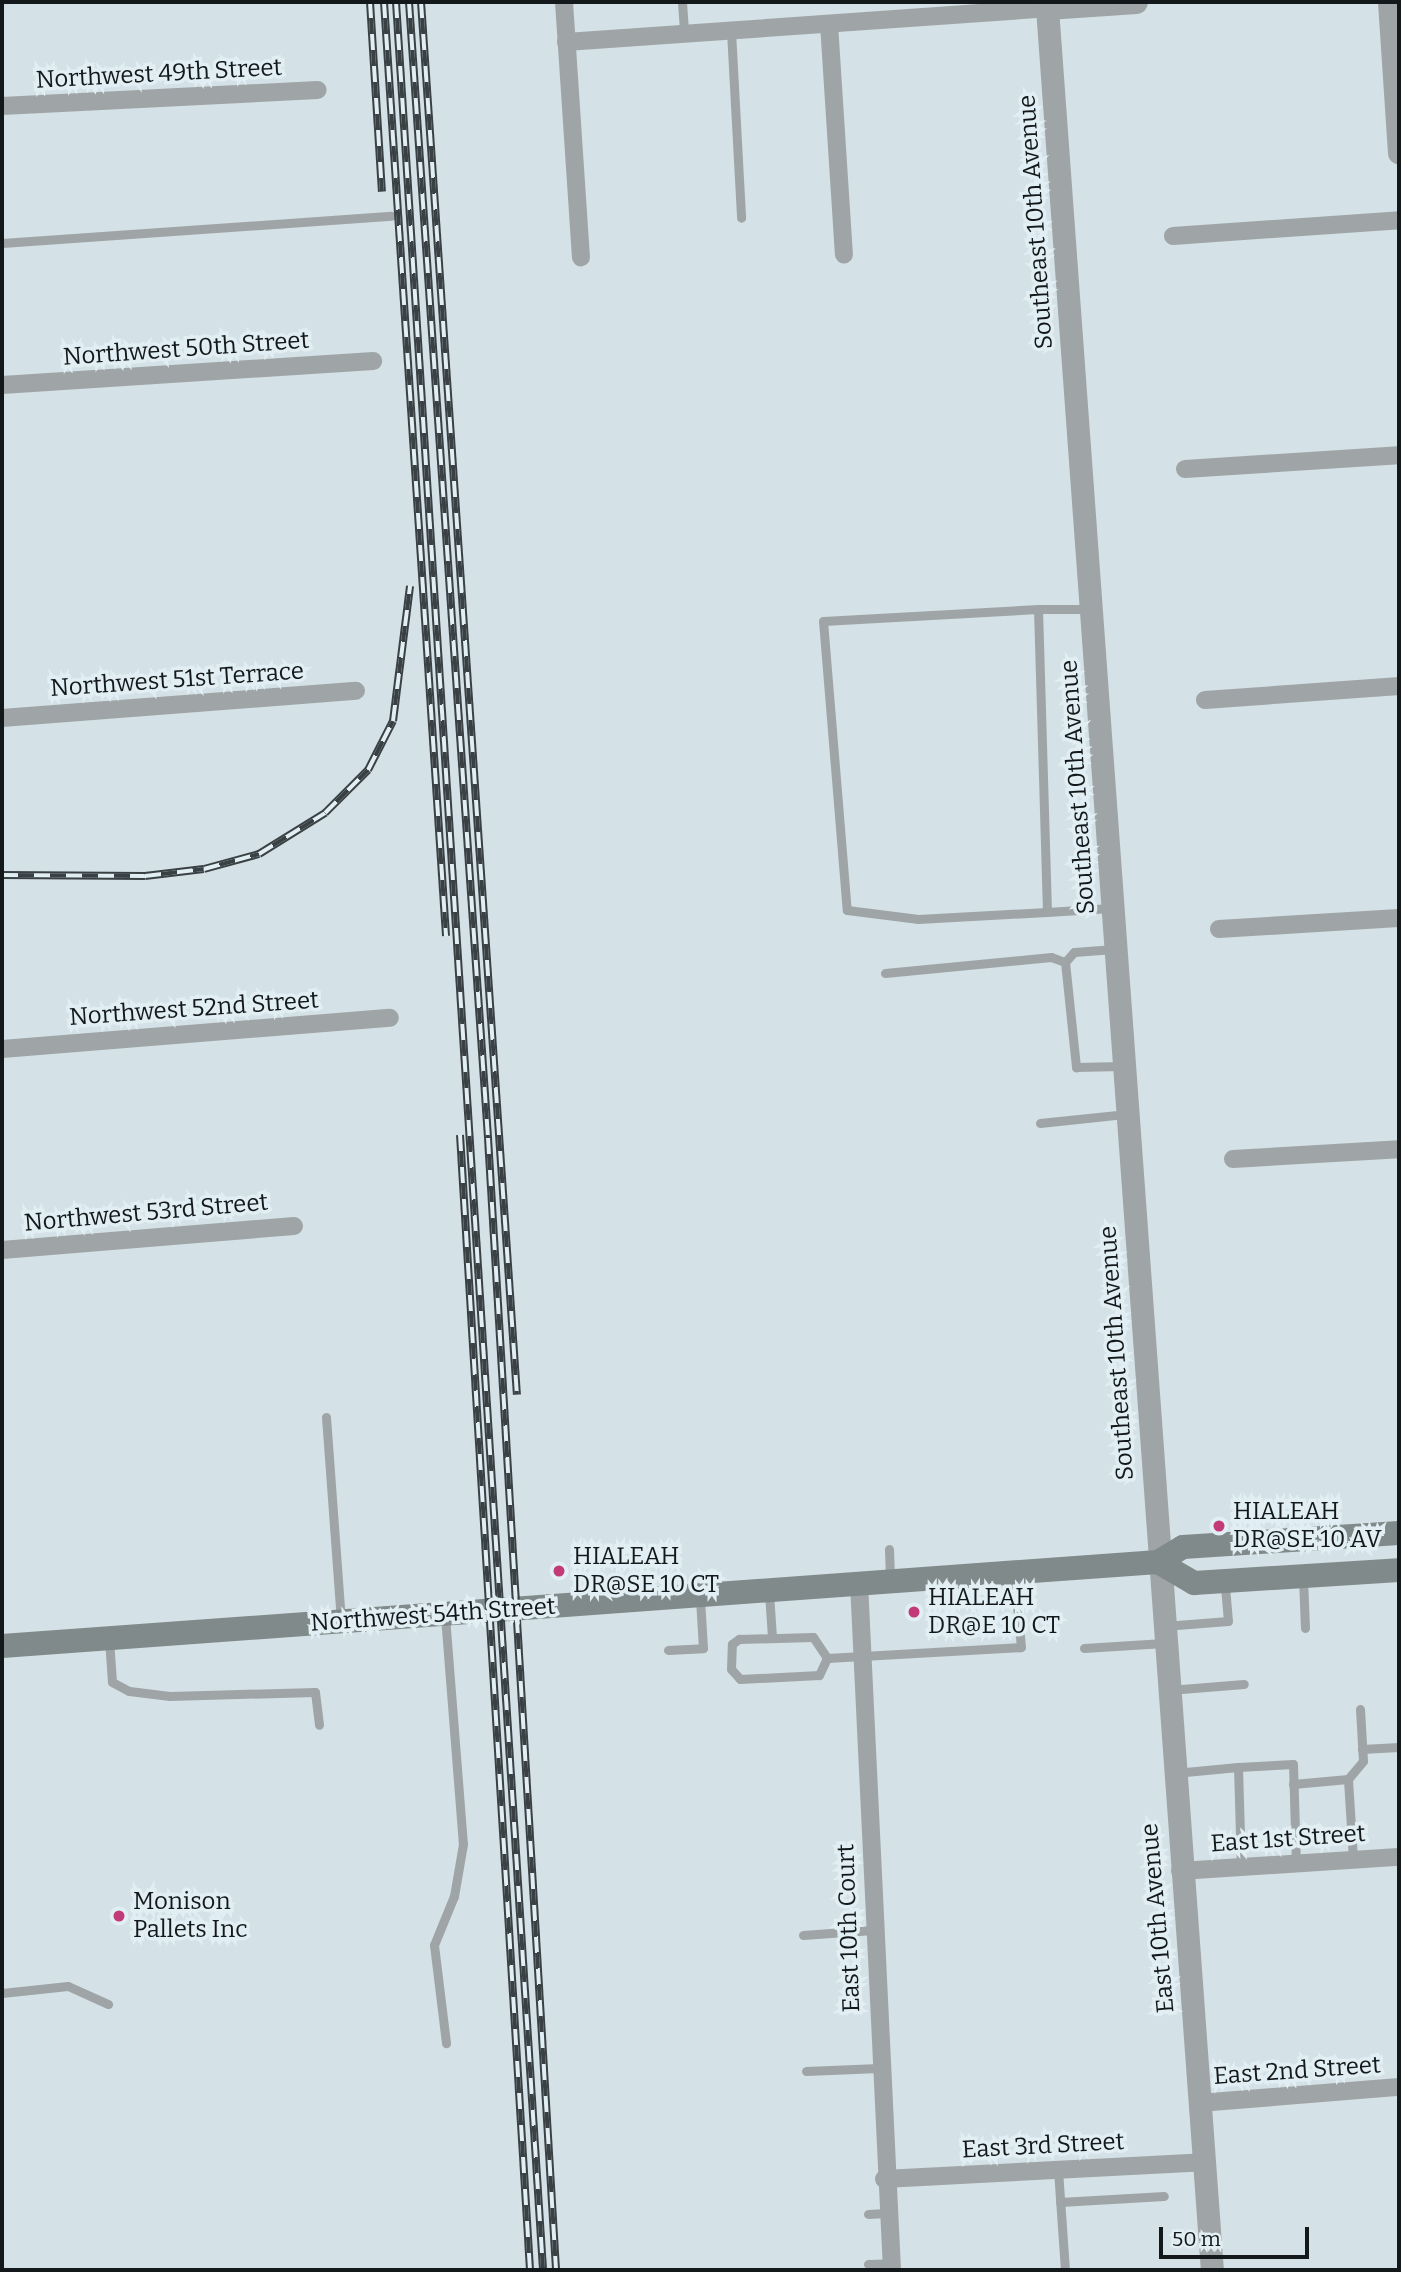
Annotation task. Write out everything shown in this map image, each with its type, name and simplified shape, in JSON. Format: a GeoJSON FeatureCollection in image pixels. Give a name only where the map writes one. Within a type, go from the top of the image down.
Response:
{"type":"FeatureCollection","features":[{"type":"Feature","properties":{"kind":"main road","name":"Northwest 54th Street"},"geometry":{"type":"LineString","coordinates":[[2,1646],[1158,1562],[1184,1547],[1399,1533]]}},
{"type":"Feature","properties":{"kind":"main road"},"geometry":{"type":"LineString","coordinates":[[1158,1562],[1194,1583],[1399,1570]]}},
{"type":"Feature","properties":{"kind":"street"},"geometry":{"type":"LineString","coordinates":[[564,2],[581,257]]}},
{"type":"Feature","properties":{"kind":"street"},"geometry":{"type":"LineString","coordinates":[[566,42],[829,24],[999,7],[1047,8],[1136,2]]}},
{"type":"Feature","properties":{"kind":"street"},"geometry":{"type":"LineString","coordinates":[[1389,2],[1399,153]]}},
{"type":"Feature","properties":{"kind":"street","name":"Southeast 10th Avenue"},"geometry":{"type":"LineString","coordinates":[[1047,8],[1158,1562]]}},
{"type":"Feature","properties":{"kind":"street"},"geometry":{"type":"LineString","coordinates":[[829,24],[844,255]]}},
{"type":"Feature","properties":{"kind":"street","name":"Northwest 49th Street"},"geometry":{"type":"LineString","coordinates":[[2,106],[318,90]]}},
{"type":"Feature","properties":{"kind":"street"},"geometry":{"type":"LineString","coordinates":[[1172,236],[1399,220]]}},
{"type":"Feature","properties":{"kind":"street","name":"Northwest 50th Street"},"geometry":{"type":"LineString","coordinates":[[2,385],[373,361]]}},
{"type":"Feature","properties":{"kind":"street"},"geometry":{"type":"LineString","coordinates":[[1185,469],[1399,455]]}},
{"type":"Feature","properties":{"kind":"street"},"geometry":{"type":"LineString","coordinates":[[1205,700],[1399,686]]}},
{"type":"Feature","properties":{"kind":"street","name":"Northwest 51st Terrace"},"geometry":{"type":"LineString","coordinates":[[2,718],[356,691]]}},
{"type":"Feature","properties":{"kind":"street"},"geometry":{"type":"LineString","coordinates":[[1219,929],[1399,918]]}},
{"type":"Feature","properties":{"kind":"street","name":"Northwest 52nd Street"},"geometry":{"type":"LineString","coordinates":[[2,1049],[390,1018]]}},
{"type":"Feature","properties":{"kind":"street"},"geometry":{"type":"LineString","coordinates":[[1233,1160],[1399,1149]]}},
{"type":"Feature","properties":{"kind":"street","name":"Northwest 53rd Street"},"geometry":{"type":"LineString","coordinates":[[2,1250],[294,1226]]}},
{"type":"Feature","properties":{"kind":"street","name":"East 10th Avenue"},"geometry":{"type":"LineString","coordinates":[[1158,1562],[1212,2270]]}},
{"type":"Feature","properties":{"kind":"street","name":"East 10th Court"},"geometry":{"type":"LineString","coordinates":[[859,1583],[884,2179],[892,2267]]}},
{"type":"Feature","properties":{"kind":"street","name":"East 1st Street"},"geometry":{"type":"LineString","coordinates":[[1180,1871],[1399,1857]]}},
{"type":"Feature","properties":{"kind":"street","name":"East 2nd Street"},"geometry":{"type":"LineString","coordinates":[[1199,2103],[1399,2087]]}},
{"type":"Feature","properties":{"kind":"street","name":"East 3rd Street"},"geometry":{"type":"LineString","coordinates":[[884,2179],[1204,2162]]}},
{"type":"Feature","properties":{"kind":"lane"},"geometry":{"type":"LineString","coordinates":[[682,2],[684,34]]}},
{"type":"Feature","properties":{"kind":"lane"},"geometry":{"type":"LineString","coordinates":[[731,31],[741,218]]}},
{"type":"Feature","properties":{"kind":"lane"},"geometry":{"type":"LineString","coordinates":[[2,243],[391,215]]}},
{"type":"Feature","properties":{"kind":"lane"},"geometry":{"type":"LineString","coordinates":[[1091,609],[1038,609],[823,621],[846,910],[918,919],[1113,908]]}},
{"type":"Feature","properties":{"kind":"lane"},"geometry":{"type":"LineString","coordinates":[[1038,609],[1047,912]]}},
{"type":"Feature","properties":{"kind":"lane"},"geometry":{"type":"LineString","coordinates":[[1116,949],[1074,952],[1065,962],[1076,1067],[1124,1065]]}},
{"type":"Feature","properties":{"kind":"lane"},"geometry":{"type":"LineString","coordinates":[[885,973],[1051,957],[1065,962]]}},
{"type":"Feature","properties":{"kind":"lane"},"geometry":{"type":"LineString","coordinates":[[1040,1123],[1127,1114]]}},
{"type":"Feature","properties":{"kind":"lane"},"geometry":{"type":"LineString","coordinates":[[326,1417],[341,1621]]}},
{"type":"Feature","properties":{"kind":"lane"},"geometry":{"type":"LineString","coordinates":[[888,1549],[891,1580]]}},
{"type":"Feature","properties":{"kind":"lane"},"geometry":{"type":"LineString","coordinates":[[828,1658],[1021,1647],[1014,1572]]}},
{"type":"Feature","properties":{"kind":"lane"},"geometry":{"type":"LineString","coordinates":[[1303,1577],[1304,1628]]}},
{"type":"Feature","properties":{"kind":"lane"},"geometry":{"type":"LineString","coordinates":[[1084,1648],[1228,1621],[1225,1581]]}},
{"type":"Feature","properties":{"kind":"lane"},"geometry":{"type":"LineString","coordinates":[[769,1589],[772,1637]]}},
{"type":"Feature","properties":{"kind":"lane"},"geometry":{"type":"LineString","coordinates":[[668,1650],[703,1648],[699,1597]]}},
{"type":"Feature","properties":{"kind":"lane"},"geometry":{"type":"LineString","coordinates":[[444,1614],[463,1844],[454,1896],[434,1945],[446,2043]]}},
{"type":"Feature","properties":{"kind":"lane"},"geometry":{"type":"LineString","coordinates":[[109,1637],[112,1682],[129,1691],[170,1696],[316,1692],[319,1725]]}},
{"type":"Feature","properties":{"kind":"lane"},"geometry":{"type":"LineString","coordinates":[[772,1637],[813,1637],[828,1658],[819,1675],[734,1676],[732,1644],[772,1637]]}},
{"type":"Feature","properties":{"kind":"lane"},"geometry":{"type":"LineString","coordinates":[[1167,1690],[1244,1684]]}},
{"type":"Feature","properties":{"kind":"lane"},"geometry":{"type":"LineString","coordinates":[[1353,1859],[1348,1779],[1363,1761],[1360,1709]]}},
{"type":"Feature","properties":{"kind":"lane"},"geometry":{"type":"LineString","coordinates":[[1362,1749],[1399,1746]]}},
{"type":"Feature","properties":{"kind":"lane"},"geometry":{"type":"LineString","coordinates":[[1173,1773],[1293,1764],[1296,1864]]}},
{"type":"Feature","properties":{"kind":"lane"},"geometry":{"type":"LineString","coordinates":[[1238,1767],[1241,1867]]}},
{"type":"Feature","properties":{"kind":"lane"},"geometry":{"type":"LineString","coordinates":[[1293,1784],[1348,1779]]}},
{"type":"Feature","properties":{"kind":"lane"},"geometry":{"type":"LineString","coordinates":[[803,1935],[873,1930]]}},
{"type":"Feature","properties":{"kind":"lane"},"geometry":{"type":"LineString","coordinates":[[2,1993],[68,1986],[108,2004]]}},
{"type":"Feature","properties":{"kind":"lane"},"geometry":{"type":"LineString","coordinates":[[806,2071],[879,2068]]}},
{"type":"Feature","properties":{"kind":"lane"},"geometry":{"type":"LineString","coordinates":[[1058,2170],[1065,2270]]}},
{"type":"Feature","properties":{"kind":"lane"},"geometry":{"type":"LineString","coordinates":[[1060,2202],[1164,2196]]}},
{"type":"Feature","properties":{"kind":"lane"},"geometry":{"type":"LineString","coordinates":[[868,2214],[887,2213]]}},
{"type":"Feature","properties":{"kind":"lane"},"geometry":{"type":"LineString","coordinates":[[868,2264],[892,2267]]}},
{"type":"Feature","properties":{"kind":"railway"},"geometry":{"type":"LineString","coordinates":[[370,2],[382,192]]}},
{"type":"Feature","properties":{"kind":"railway"},"geometry":{"type":"LineString","coordinates":[[384,2],[446,936]]}},
{"type":"Feature","properties":{"kind":"railway"},"geometry":{"type":"LineString","coordinates":[[396,2],[543,2270]]}},
{"type":"Feature","properties":{"kind":"railway"},"geometry":{"type":"LineString","coordinates":[[409,2],[488,1138],[556,2270]]}},
{"type":"Feature","properties":{"kind":"railway"},"geometry":{"type":"LineString","coordinates":[[421,2],[517,1395]]}},
{"type":"Feature","properties":{"kind":"railway"},"geometry":{"type":"LineString","coordinates":[[2,875],[145,876],[204,869],[259,854],[325,813],[368,770],[393,721],[410,586]]}},
{"type":"Feature","properties":{"kind":"railway"},"geometry":{"type":"LineString","coordinates":[[460,1135],[530,2270]]}},
{"type":"Feature","properties":{"kind":"place","name":"HIALEAH DR@SE 10 AV"},"geometry":{"type":"Point","coordinates":[1219,1526]}},
{"type":"Feature","properties":{"kind":"place","name":"HIALEAH DR@SE 10 CT"},"geometry":{"type":"Point","coordinates":[559,1571]}},
{"type":"Feature","properties":{"kind":"place","name":"HIALEAH DR@E 10 CT"},"geometry":{"type":"Point","coordinates":[914,1612]}},
{"type":"Feature","properties":{"kind":"place","name":"Monison Pallets Inc"},"geometry":{"type":"Point","coordinates":[119,1916]}}]}
